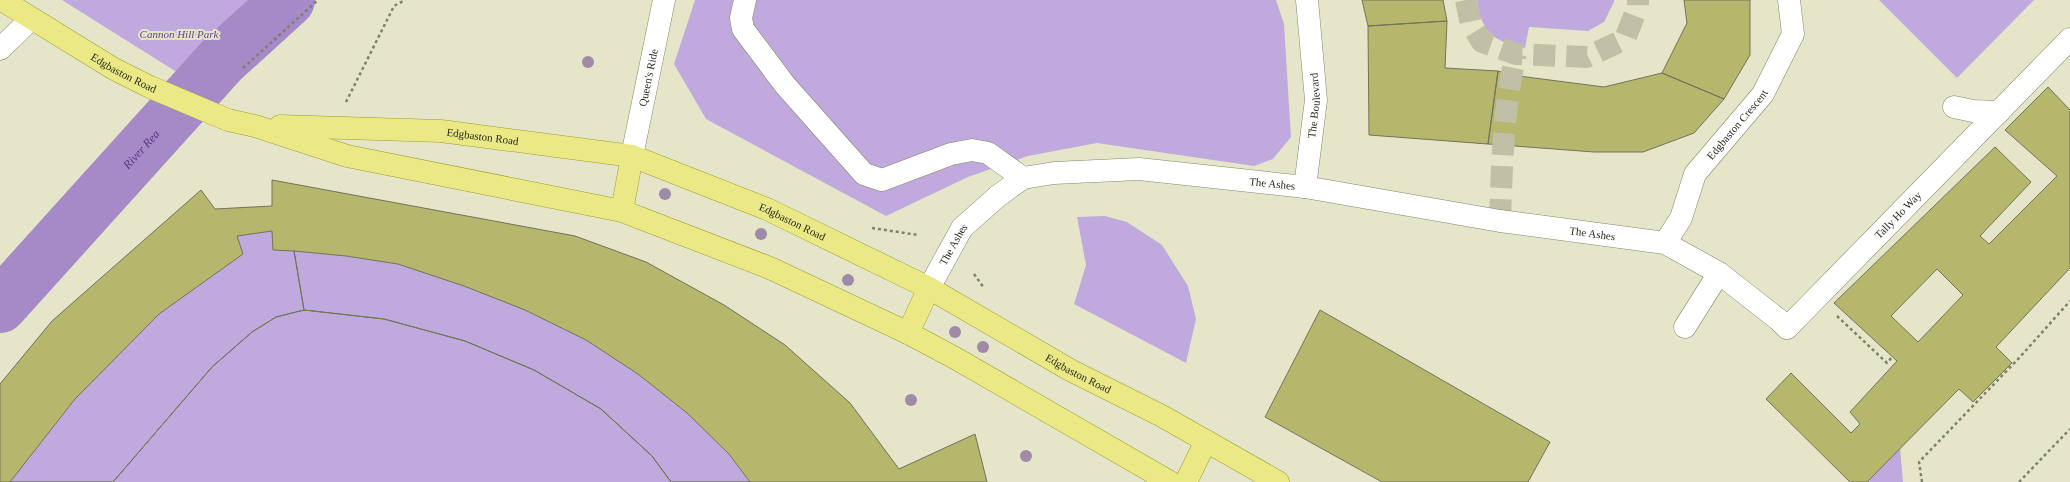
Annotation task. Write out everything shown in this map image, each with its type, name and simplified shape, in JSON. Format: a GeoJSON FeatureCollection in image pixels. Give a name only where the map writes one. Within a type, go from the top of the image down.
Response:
{"type":"FeatureCollection","features":[{"type":"Feature","properties":{"kind":"main road","name":"Edgbaston Road"},"geometry":{"type":"LineString","coordinates":[[2,0],[114,69],[150,87],[228,120],[255,126],[347,156],[622,212],[770,268],[908,333],[962,362],[1170,482]]}},
{"type":"Feature","properties":{"kind":"main road","name":"Edgbaston Road"},"geometry":{"type":"LineString","coordinates":[[255,126],[441,131],[632,156],[767,210],[929,288],[1070,370],[1162,416],[1278,482]]}},
{"type":"Feature","properties":{"kind":"main road"},"geometry":{"type":"LineString","coordinates":[[622,212],[632,156]]}},
{"type":"Feature","properties":{"kind":"main road"},"geometry":{"type":"LineString","coordinates":[[908,333],[929,288]]}},
{"type":"Feature","properties":{"kind":"main road"},"geometry":{"type":"LineString","coordinates":[[1186,482],[1206,441]]}},
{"type":"Feature","properties":{"kind":"street","name":"Queen's Ride"},"geometry":{"type":"LineString","coordinates":[[632,156],[664,0]]}},
{"type":"Feature","properties":{"kind":"street"},"geometry":{"type":"LineString","coordinates":[[744,0],[741,18],[743,29],[785,85],[864,174],[882,180],[951,154],[972,150],[988,153],[1023,178]]}},
{"type":"Feature","properties":{"kind":"street","name":"The Boulevard"},"geometry":{"type":"LineString","coordinates":[[1305,187],[1316,100],[1307,0]]}},
{"type":"Feature","properties":{"kind":"street","name":"Edgbaston Crescent"},"geometry":{"type":"LineString","coordinates":[[1665,244],[1681,218],[1696,174],[1763,94],[1793,34],[1789,0]]}},
{"type":"Feature","properties":{"kind":"street"},"geometry":{"type":"LineString","coordinates":[[0,50],[31,19]]}},
{"type":"Feature","properties":{"kind":"street","name":"Tally Ho Way"},"geometry":{"type":"LineString","coordinates":[[1719,273],[1787,328],[2070,39]]}},
{"type":"Feature","properties":{"kind":"street"},"geometry":{"type":"LineString","coordinates":[[1954,107],[1973,111],[1999,112]]}},
{"type":"Feature","properties":{"kind":"street","name":"The Ashes"},"geometry":{"type":"LineString","coordinates":[[929,288],[962,228],[998,196],[1023,178],[1054,172],[1139,168],[1305,187],[1500,221],[1665,244]]}},
{"type":"Feature","properties":{"kind":"street"},"geometry":{"type":"LineString","coordinates":[[1665,244],[1719,273],[1685,327]]}},
{"type":"Feature","properties":{"kind":"path"},"geometry":{"type":"LineString","coordinates":[[243,68],[318,0]]}},
{"type":"Feature","properties":{"kind":"path"},"geometry":{"type":"LineString","coordinates":[[333,128],[394,6],[405,0]]}},
{"type":"Feature","properties":{"kind":"path"},"geometry":{"type":"LineString","coordinates":[[866,228],[918,235]]}},
{"type":"Feature","properties":{"kind":"path"},"geometry":{"type":"LineString","coordinates":[[1817,298],[1887,363],[1892,357]]}},
{"type":"Feature","properties":{"kind":"path"},"geometry":{"type":"LineString","coordinates":[[1922,482],[1919,462],[2020,357],[2070,301]]}},
{"type":"Feature","properties":{"kind":"path"},"geometry":{"type":"LineString","coordinates":[[2019,482],[2070,429]]}},
{"type":"Feature","properties":{"kind":"green space","name":"Cannon Hill Park"},"geometry":{"type":"Polygon","coordinates":[[[62,0],[267,0],[183,76],[62,0]]]}},
{"type":"Feature","properties":{"kind":"green space"},"geometry":{"type":"Polygon","coordinates":[[[695,0],[1276,0],[1284,24],[1291,137],[1273,159],[1254,166],[1097,143],[1028,156],[968,177],[886,216],[706,119],[674,64],[695,0]]]}},
{"type":"Feature","properties":{"kind":"green space"},"geometry":{"type":"Polygon","coordinates":[[[1476,0],[1614,0],[1614,2],[1604,22],[1588,31],[1529,27],[1525,48],[1504,42],[1491,34],[1482,20],[1476,0]]]}},
{"type":"Feature","properties":{"kind":"green space"},"geometry":{"type":"Polygon","coordinates":[[[1879,0],[2034,0],[1957,78],[1879,0]]]}},
{"type":"Feature","properties":{"kind":"green space"},"geometry":{"type":"Polygon","coordinates":[[[272,180],[575,236],[646,262],[724,305],[785,345],[850,403],[899,469],[975,434],[987,482],[0,482],[0,384],[52,321],[201,190],[215,209],[272,206],[272,180]]]}},
{"type":"Feature","properties":{"kind":"green space"},"geometry":{"type":"Polygon","coordinates":[[[1105,216],[1127,222],[1162,245],[1188,286],[1196,319],[1186,363],[1074,304],[1086,265],[1077,217],[1105,216]]]}},
{"type":"Feature","properties":{"kind":"green space"},"geometry":{"type":"Polygon","coordinates":[[[1900,448],[1903,482],[1867,482],[1900,448]]]}},
{"type":"Feature","properties":{"kind":"building"},"geometry":{"type":"Polygon","coordinates":[[[1362,0],[1443,0],[1447,21],[1368,26],[1362,0]]]}},
{"type":"Feature","properties":{"kind":"building"},"geometry":{"type":"Polygon","coordinates":[[[1684,0],[1750,0],[1750,55],[1724,99],[1662,73],[1687,23],[1684,0]]]}},
{"type":"Feature","properties":{"kind":"building"},"geometry":{"type":"Polygon","coordinates":[[[1447,21],[1445,68],[1498,71],[1488,144],[1369,135],[1368,26],[1447,21]]]}},
{"type":"Feature","properties":{"kind":"building"},"geometry":{"type":"Polygon","coordinates":[[[1498,71],[1511,75],[1604,87],[1662,73],[1724,99],[1694,133],[1643,152],[1594,152],[1488,144],[1498,71]]]}},
{"type":"Feature","properties":{"kind":"building"},"geometry":{"type":"Polygon","coordinates":[[[2048,87],[2070,110],[2070,268],[1996,347],[2012,363],[1973,402],[1959,389],[1867,482],[1850,482],[1766,399],[1791,373],[1851,433],[1860,424],[1850,412],[1897,361],[1834,303],[1995,147],[2031,182],[1980,236],[1989,244],[2057,176],[2005,130],[2048,87]],[[1937,269],[1891,316],[1918,342],[1963,295],[1937,269]]]}},
{"type":"Feature","properties":{"kind":"building"},"geometry":{"type":"Polygon","coordinates":[[[272,180],[575,236],[646,262],[724,305],[785,345],[850,403],[899,469],[975,434],[987,482],[671,482],[652,456],[601,409],[534,370],[465,341],[384,319],[304,310],[276,317],[252,332],[212,367],[113,482],[0,482],[0,384],[52,321],[201,190],[215,209],[272,206],[272,180]]]}},
{"type":"Feature","properties":{"kind":"building"},"geometry":{"type":"Polygon","coordinates":[[[272,231],[273,250],[294,251],[304,310],[276,317],[252,332],[212,367],[113,482],[10,482],[75,399],[159,314],[243,254],[237,236],[272,231]]]}},
{"type":"Feature","properties":{"kind":"building"},"geometry":{"type":"Polygon","coordinates":[[[294,251],[346,256],[398,264],[464,286],[525,310],[586,340],[638,374],[687,413],[729,454],[750,482],[671,482],[652,456],[601,409],[534,370],[465,341],[384,319],[304,310],[294,251]]]}},
{"type":"Feature","properties":{"kind":"building"},"geometry":{"type":"Polygon","coordinates":[[[1320,310],[1550,442],[1528,482],[1382,482],[1265,417],[1320,310]]]}},
{"type":"Feature","properties":{"kind":"waterway","name":"River Rea"},"geometry":{"type":"LineString","coordinates":[[0,306],[222,60],[288,0]]}},
{"type":"Feature","properties":{"kind":"tunnel"},"geometry":{"type":"LineString","coordinates":[[1466,0],[1471,24],[1482,42],[1516,54],[1587,57],[1625,39],[1638,6],[1638,0]]}},
{"type":"Feature","properties":{"kind":"tunnel"},"geometry":{"type":"LineString","coordinates":[[1500,221],[1508,95],[1516,54]]}}]}
